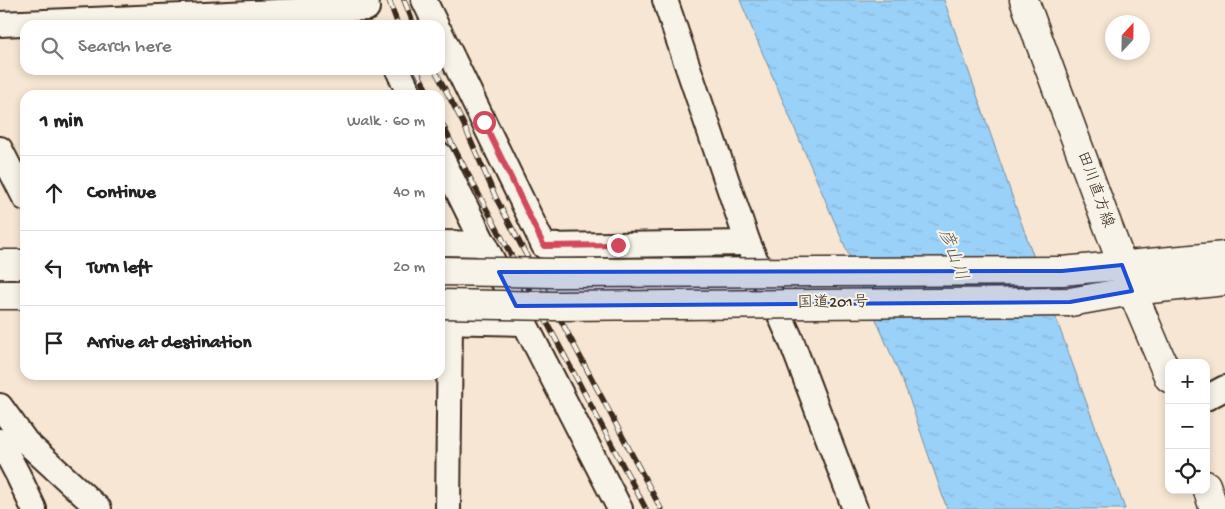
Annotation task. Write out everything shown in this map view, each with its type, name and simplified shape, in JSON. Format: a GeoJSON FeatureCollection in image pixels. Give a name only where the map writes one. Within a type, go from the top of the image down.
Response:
{"type":"FeatureCollection","features":[{"type":"Feature","properties":{"kind":"main road","name":"田川直方線"},"geometry":{"type":"LineString","coordinates":[[1024,0],[1122,265],[1165,369]]}},
{"type":"Feature","properties":{"kind":"main road","name":"国道201号"},"geometry":{"type":"LineString","coordinates":[[445,271],[572,273],[1062,271],[1225,256]]}},
{"type":"Feature","properties":{"kind":"main road"},"geometry":{"type":"LineString","coordinates":[[0,264],[20,264]]}},
{"type":"Feature","properties":{"kind":"main road","name":"国道201号"},"geometry":{"type":"LineString","coordinates":[[445,315],[565,306],[1070,302],[1132,291],[1225,281]]}},
{"type":"Feature","properties":{"kind":"main road"},"geometry":{"type":"LineString","coordinates":[[0,295],[20,296]]}},
{"type":"Feature","properties":{"kind":"main road"},"geometry":{"type":"LineString","coordinates":[[1209,494],[1214,509]]}},
{"type":"Feature","properties":{"kind":"street"},"geometry":{"type":"LineString","coordinates":[[425,0],[434,20]]}},
{"type":"Feature","properties":{"kind":"street"},"geometry":{"type":"LineString","coordinates":[[665,0],[748,243],[791,340],[855,509]]}},
{"type":"Feature","properties":{"kind":"street"},"geometry":{"type":"LineString","coordinates":[[114,20],[369,11]]}},
{"type":"Feature","properties":{"kind":"street"},"geometry":{"type":"LineString","coordinates":[[0,24],[20,23]]}},
{"type":"Feature","properties":{"kind":"street"},"geometry":{"type":"LineString","coordinates":[[445,42],[544,246],[748,243]]}},
{"type":"Feature","properties":{"kind":"street"},"geometry":{"type":"LineString","coordinates":[[400,75],[408,90]]}},
{"type":"Feature","properties":{"kind":"street"},"geometry":{"type":"LineString","coordinates":[[0,149],[20,188]]}},
{"type":"Feature","properties":{"kind":"street"},"geometry":{"type":"LineString","coordinates":[[445,165],[620,509]]}},
{"type":"Feature","properties":{"kind":"street"},"geometry":{"type":"LineString","coordinates":[[445,244],[484,244]]}},
{"type":"Feature","properties":{"kind":"street"},"geometry":{"type":"LineString","coordinates":[[445,315],[525,323]]}},
{"type":"Feature","properties":{"kind":"street"},"geometry":{"type":"LineString","coordinates":[[445,380],[448,509]]}},
{"type":"Feature","properties":{"kind":"street"},"geometry":{"type":"LineString","coordinates":[[1210,396],[1225,388]]}},
{"type":"Feature","properties":{"kind":"street"},"geometry":{"type":"LineString","coordinates":[[0,406],[26,442],[99,509]]}},
{"type":"Feature","properties":{"kind":"street"},"geometry":{"type":"LineString","coordinates":[[0,441],[34,509]]}},
{"type":"Feature","properties":{"kind":"highlighted area"},"geometry":{"type":"Polygon","coordinates":[[[1122,265],[1132,291],[1070,302],[516,306],[499,272],[1062,271],[1122,265]]]}},
{"type":"Feature","properties":{"kind":"water","name":"彦山川"},"geometry":{"type":"Polygon","coordinates":[[[740,0],[944,0],[1020,219],[1125,509],[947,509],[907,392],[740,0]]]}},
{"type":"Feature","properties":{"kind":"railway"},"geometry":{"type":"LineString","coordinates":[[389,0],[396,20]]}},
{"type":"Feature","properties":{"kind":"railway"},"geometry":{"type":"LineString","coordinates":[[404,0],[412,20]]}},
{"type":"Feature","properties":{"kind":"railway"},"geometry":{"type":"LineString","coordinates":[[419,75],[427,90]]}},
{"type":"Feature","properties":{"kind":"railway"},"geometry":{"type":"LineString","coordinates":[[438,75],[463,123],[496,198],[661,509]]}},
{"type":"Feature","properties":{"kind":"railway"},"geometry":{"type":"LineString","coordinates":[[445,129],[646,509]]}},
{"type":"Feature","properties":{"kind":"route"},"geometry":{"type":"LineString","coordinates":[[484,122],[544,246],[618,245]]}}]}
